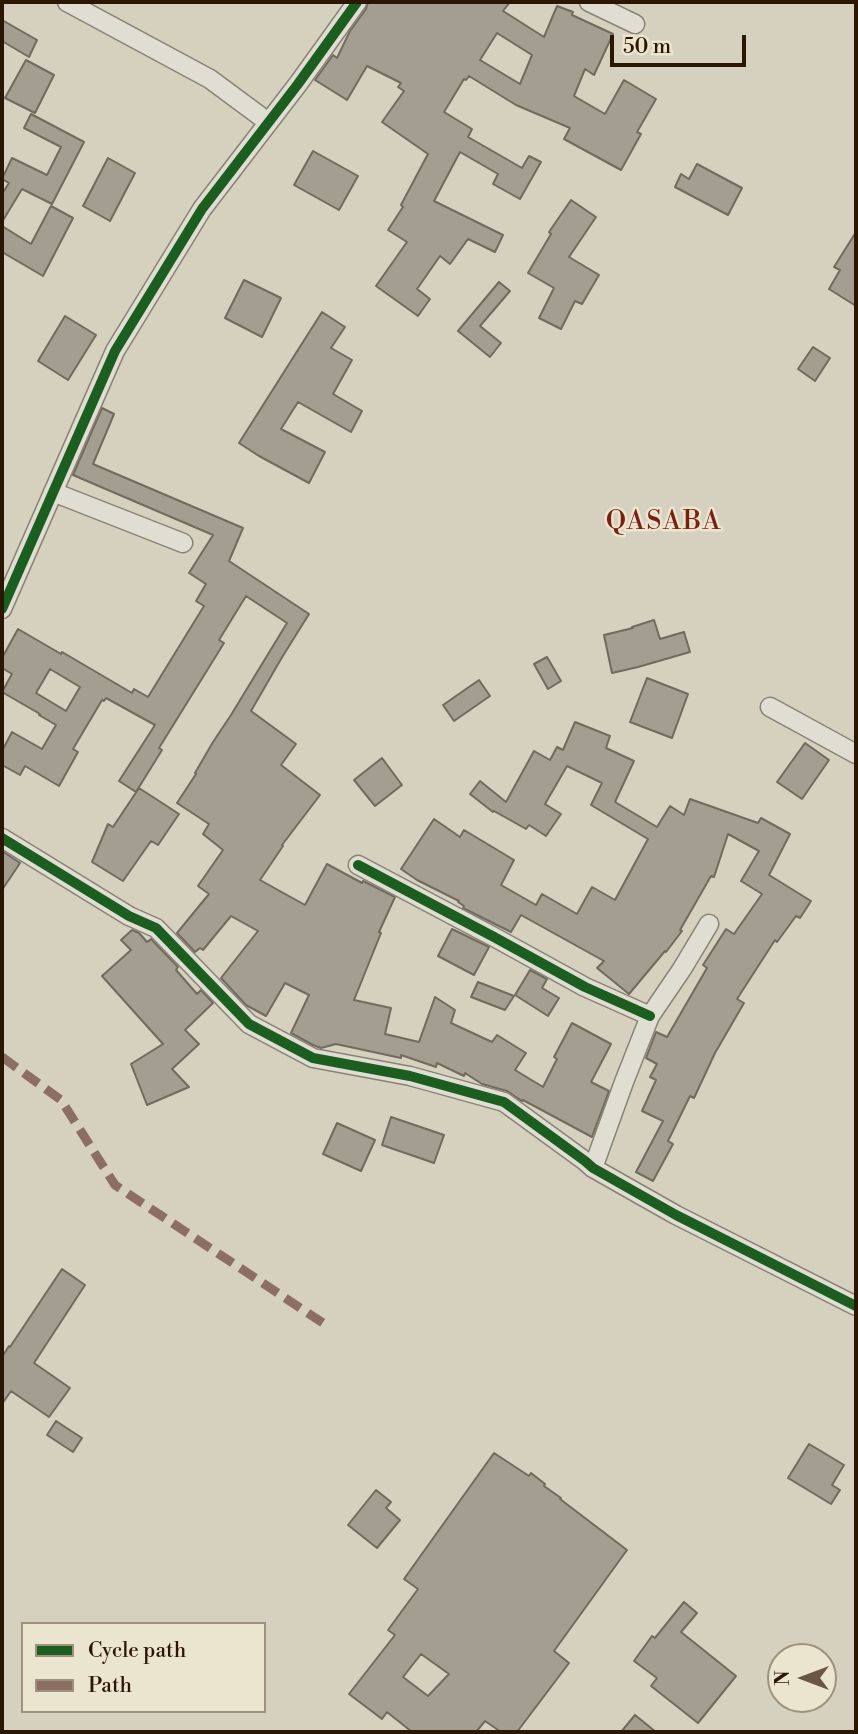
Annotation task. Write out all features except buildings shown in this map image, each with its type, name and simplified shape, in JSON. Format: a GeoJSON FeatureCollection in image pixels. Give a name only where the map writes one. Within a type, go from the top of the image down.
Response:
{"type":"FeatureCollection","features":[{"type":"Feature","properties":{"kind":"street"},"geometry":{"type":"LineString","coordinates":[[67,2],[210,79],[268,121]]}},
{"type":"Feature","properties":{"kind":"street"},"geometry":{"type":"LineString","coordinates":[[2,609],[115,351],[202,209],[357,2]]}},
{"type":"Feature","properties":{"kind":"street"},"geometry":{"type":"LineString","coordinates":[[589,2],[635,24]]}},
{"type":"Feature","properties":{"kind":"street"},"geometry":{"type":"LineString","coordinates":[[53,492],[183,543]]}},
{"type":"Feature","properties":{"kind":"street"},"geometry":{"type":"LineString","coordinates":[[771,707],[856,754]]}},
{"type":"Feature","properties":{"kind":"street"},"geometry":{"type":"LineString","coordinates":[[2,838],[129,916],[156,928],[249,1024],[313,1058],[410,1076],[504,1102],[593,1168],[676,1214],[856,1306]]}},
{"type":"Feature","properties":{"kind":"street"},"geometry":{"type":"LineString","coordinates":[[358,865],[585,988],[650,1016]]}},
{"type":"Feature","properties":{"kind":"street"},"geometry":{"type":"LineString","coordinates":[[593,1168],[650,1016],[682,970],[709,924]]}},
{"type":"Feature","properties":{"kind":"marked path"},"geometry":{"type":"LineString","coordinates":[[2,1057],[61,1100],[115,1185],[329,1327]]}},
{"type":"Feature","properties":{"kind":"cycle path"},"geometry":{"type":"LineString","coordinates":[[2,609],[115,351],[202,209],[357,2]]}},
{"type":"Feature","properties":{"kind":"cycle path"},"geometry":{"type":"LineString","coordinates":[[2,838],[129,916],[156,928],[249,1024],[313,1058],[410,1076],[504,1102],[593,1168],[676,1215],[856,1306]]}},
{"type":"Feature","properties":{"kind":"cycle path"},"geometry":{"type":"LineString","coordinates":[[358,865],[585,987],[650,1016]]}},
{"type":"Feature","properties":{"kind":"district","name":"QASABA"},"geometry":{"type":"Point","coordinates":[664,523]}}]}
